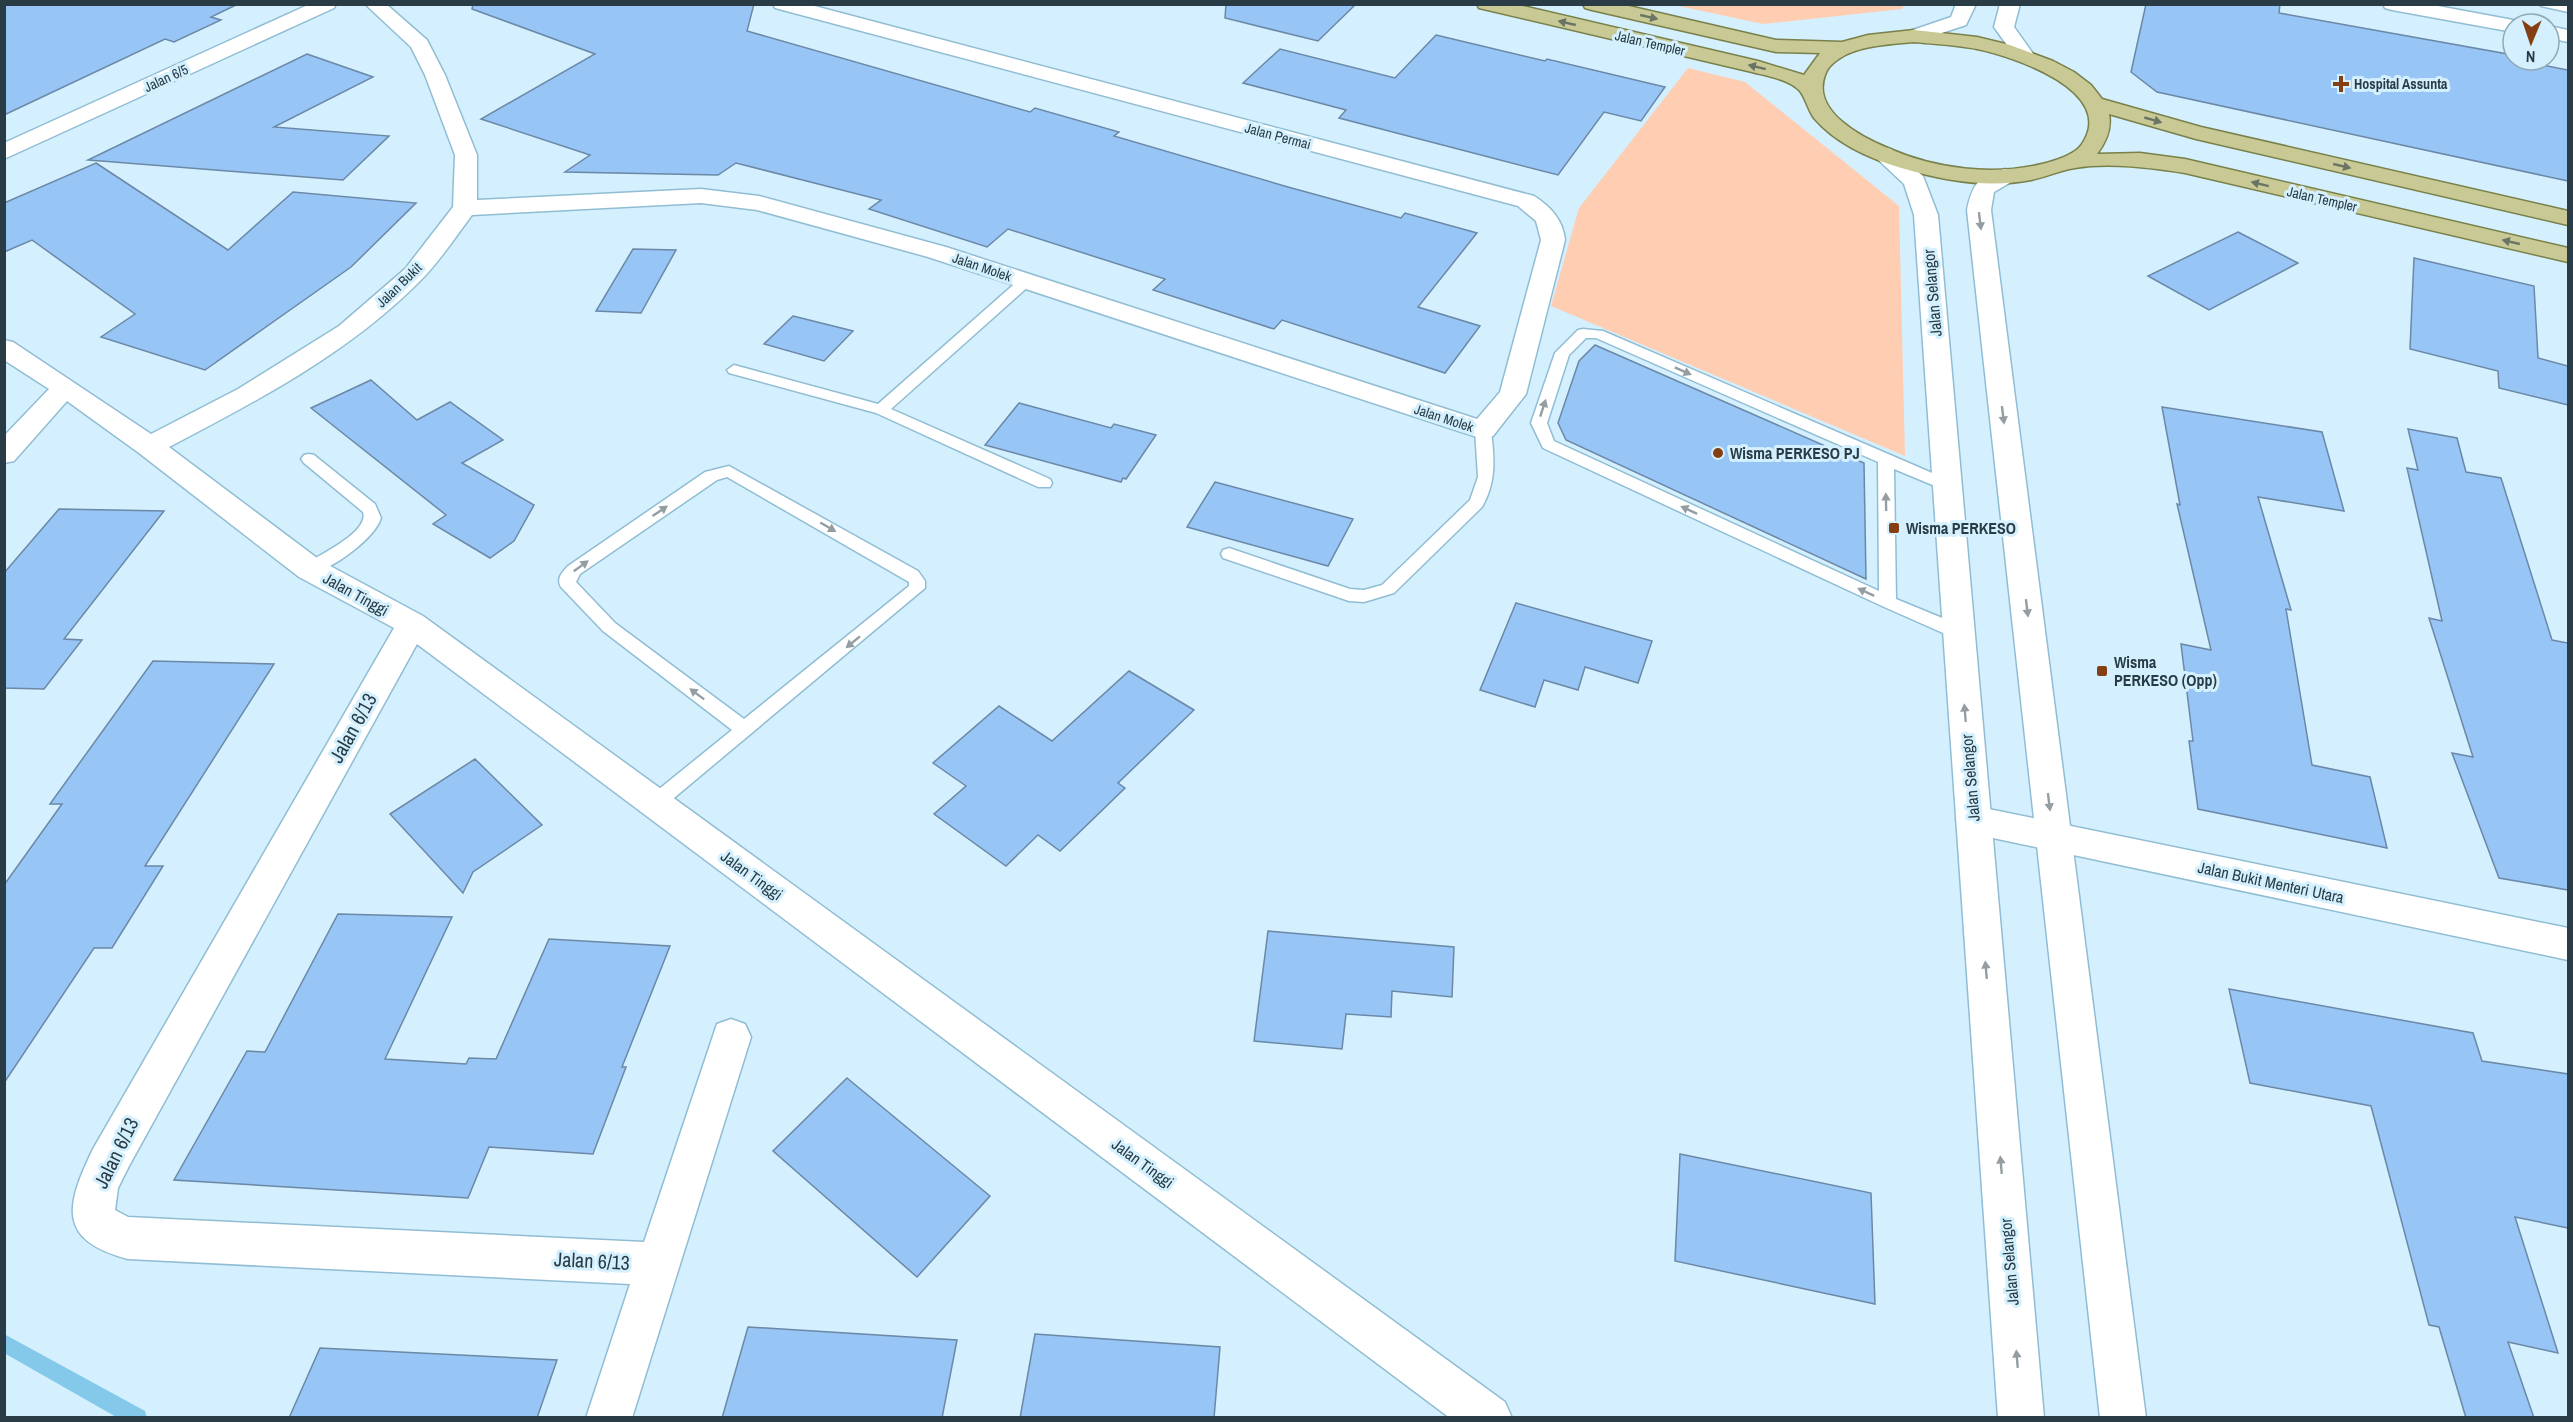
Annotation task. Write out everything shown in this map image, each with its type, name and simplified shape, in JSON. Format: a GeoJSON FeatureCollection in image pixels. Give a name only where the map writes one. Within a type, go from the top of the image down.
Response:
{"type":"FeatureCollection","features":[{"type":"Feature","properties":{"kind":"main road","name":"Jalan Templer"},"geometry":{"type":"LineString","coordinates":[[1486,4],[1758,67],[1795,78],[1811,89]]}},
{"type":"Feature","properties":{"kind":"main road","name":"Jalan Templer"},"geometry":{"type":"LineString","coordinates":[[1592,4],[1776,46],[1843,48]]}},
{"type":"Feature","properties":{"kind":"main road"},"geometry":{"type":"LineString","coordinates":[[2097,104],[2100,125],[2094,145],[2073,161],[2043,171],[2006,176],[1964,174],[1922,166],[1883,154],[1862,144],[1835,126],[1818,108],[1811,89],[1814,73],[1824,59],[1843,48],[1875,39],[1914,36],[1950,38],[2024,55],[2055,69],[2080,86],[2097,104],[2196,132],[2568,219]]}},
{"type":"Feature","properties":{"kind":"main road","name":"Jalan Templer"},"geometry":{"type":"LineString","coordinates":[[2073,161],[2140,160],[2185,166],[2568,255]]}},
{"type":"Feature","properties":{"kind":"street","name":"Jalan 6/5"},"geometry":{"type":"LineString","coordinates":[[4,152],[327,4]]}},
{"type":"Feature","properties":{"kind":"street"},"geometry":{"type":"LineString","coordinates":[[374,4],[420,44],[435,75],[466,155],[465,208]]}},
{"type":"Feature","properties":{"kind":"street","name":"Jalan Permai"},"geometry":{"type":"LineString","coordinates":[[782,4],[1503,195],[1533,205],[1550,222],[1553,240],[1513,394],[1483,430]]}},
{"type":"Feature","properties":{"kind":"street"},"geometry":{"type":"LineString","coordinates":[[1914,36],[1959,21],[1966,4]]}},
{"type":"Feature","properties":{"kind":"street"},"geometry":{"type":"LineString","coordinates":[[2010,4],[2004,27],[2024,55]]}},
{"type":"Feature","properties":{"kind":"street"},"geometry":{"type":"LineString","coordinates":[[2392,4],[2501,24]]}},
{"type":"Feature","properties":{"kind":"street","name":"Jalan Selangor"},"geometry":{"type":"LineString","coordinates":[[1883,154],[1915,181],[1926,215],[2021,1418]]}},
{"type":"Feature","properties":{"kind":"street"},"geometry":{"type":"LineString","coordinates":[[2006,176],[1983,189],[1979,210],[2123,1418]]}},
{"type":"Feature","properties":{"kind":"street","name":"Jalan Molek"},"geometry":{"type":"LineString","coordinates":[[465,208],[701,196],[759,203],[937,252],[1483,430]]}},
{"type":"Feature","properties":{"kind":"street","name":"Jalan Bukit"},"geometry":{"type":"LineString","coordinates":[[149,446],[248,395],[348,332],[414,274],[465,208]]}},
{"type":"Feature","properties":{"kind":"street","name":"Jalan Tinggi"},"geometry":{"type":"LineString","coordinates":[[4,348],[65,387],[149,446],[310,569],[412,624],[1489,1418]]}},
{"type":"Feature","properties":{"kind":"street"},"geometry":{"type":"LineString","coordinates":[[4,454],[65,387]]}},
{"type":"Feature","properties":{"kind":"street","name":"Jalan 6/13"},"geometry":{"type":"LineString","coordinates":[[412,624],[125,1132],[100,1180],[93,1200],[96,1220],[108,1232],[128,1238],[658,1264]]}},
{"type":"Feature","properties":{"kind":"street","name":"Jalan Bukit Menteri Utara"},"geometry":{"type":"LineString","coordinates":[[1974,820],[2568,944]]}},
{"type":"Feature","properties":{"kind":"street","name":"Jalan 6/13"},"geometry":{"type":"LineString","coordinates":[[609,1418],[731,1037]]}},
{"type":"Feature","properties":{"kind":"lane"},"geometry":{"type":"LineString","coordinates":[[2545,4],[2568,9]]}},
{"type":"Feature","properties":{"kind":"lane"},"geometry":{"type":"LineString","coordinates":[[881,410],[1025,282]]}},
{"type":"Feature","properties":{"kind":"lane"},"geometry":{"type":"LineString","coordinates":[[1947,486],[1599,334],[1583,333],[1562,353],[1539,423],[1548,444],[1888,602],[1958,632]]}},
{"type":"Feature","properties":{"kind":"lane"},"geometry":{"type":"LineString","coordinates":[[734,370],[881,410],[1044,483]]}},
{"type":"Feature","properties":{"kind":"lane"},"geometry":{"type":"LineString","coordinates":[[1229,554],[1349,596],[1364,596],[1388,589],[1476,503],[1484,490],[1488,476],[1483,430]]}},
{"type":"Feature","properties":{"kind":"lane"},"geometry":{"type":"LineString","coordinates":[[309,459],[373,514],[373,521],[360,535],[310,569]]}},
{"type":"Feature","properties":{"kind":"lane"},"geometry":{"type":"LineString","coordinates":[[1886,460],[1888,602]]}},
{"type":"Feature","properties":{"kind":"lane"},"geometry":{"type":"LineString","coordinates":[[655,803],[917,588],[917,581],[912,575],[729,471],[711,476],[574,570],[568,577],[567,583],[609,627],[744,729]]}},
{"type":"Feature","properties":{"kind":"shaded area"},"geometry":{"type":"Polygon","coordinates":[[[1674,5],[1904,5],[1902,9],[1763,24],[1674,5]]]}},
{"type":"Feature","properties":{"kind":"shaded area"},"geometry":{"type":"Polygon","coordinates":[[[1688,68],[1745,82],[1899,206],[1905,456],[1551,306],[1579,208],[1688,68]]]}},
{"type":"Feature","properties":{"kind":"building"},"geometry":{"type":"Polygon","coordinates":[[[4,4],[238,4],[211,17],[221,20],[174,42],[165,39],[4,115],[4,4]]]}},
{"type":"Feature","properties":{"kind":"building"},"geometry":{"type":"Polygon","coordinates":[[[473,4],[754,4],[747,31],[1030,112],[1035,108],[1119,132],[1114,136],[1288,187],[1401,218],[1405,213],[1477,233],[1418,307],[1480,326],[1445,373],[1282,320],[1274,329],[1153,290],[1165,279],[1008,229],[987,247],[869,209],[881,200],[736,163],[718,175],[565,172],[590,155],[481,119],[595,54],[472,9],[473,4]]]}},
{"type":"Feature","properties":{"kind":"building"},"geometry":{"type":"Polygon","coordinates":[[[1226,4],[1356,4],[1318,41],[1225,18],[1226,4]]]}},
{"type":"Feature","properties":{"kind":"building","name":"Hospital Assunta"},"geometry":{"type":"Polygon","coordinates":[[[2146,4],[2280,4],[2279,13],[2501,53],[2501,72],[2568,70],[2568,181],[2157,92],[2131,72],[2146,4]]]}},
{"type":"Feature","properties":{"kind":"building"},"geometry":{"type":"Polygon","coordinates":[[[1436,35],[1665,87],[1641,121],[1604,112],[1558,175],[1339,118],[1346,110],[1243,83],[1280,49],[1395,78],[1436,35]]]}},
{"type":"Feature","properties":{"kind":"building"},"geometry":{"type":"Polygon","coordinates":[[[307,54],[373,77],[274,127],[389,136],[343,180],[88,160],[307,54]]]}},
{"type":"Feature","properties":{"kind":"building"},"geometry":{"type":"Polygon","coordinates":[[[96,163],[228,250],[293,192],[416,203],[351,267],[205,370],[101,337],[135,314],[32,240],[4,252],[4,203],[96,163]]]}},
{"type":"Feature","properties":{"kind":"building"},"geometry":{"type":"Polygon","coordinates":[[[2238,232],[2298,263],[2209,310],[2148,276],[2238,232]]]}},
{"type":"Feature","properties":{"kind":"building"},"geometry":{"type":"Polygon","coordinates":[[[633,249],[676,250],[641,313],[596,311],[633,249]]]}},
{"type":"Feature","properties":{"kind":"building"},"geometry":{"type":"Polygon","coordinates":[[[2414,258],[2534,286],[2538,358],[2568,366],[2568,405],[2499,388],[2498,371],[2410,349],[2414,258]]]}},
{"type":"Feature","properties":{"kind":"building"},"geometry":{"type":"Polygon","coordinates":[[[793,316],[853,331],[824,361],[764,344],[793,316]]]}},
{"type":"Feature","properties":{"kind":"building"},"geometry":{"type":"Polygon","coordinates":[[[1595,345],[1864,463],[1866,579],[1566,440],[1558,423],[1579,361],[1595,345]]]}},
{"type":"Feature","properties":{"kind":"building"},"geometry":{"type":"Polygon","coordinates":[[[371,380],[417,420],[450,402],[503,440],[462,463],[534,505],[514,541],[490,558],[433,524],[446,515],[311,408],[371,380]]]}},
{"type":"Feature","properties":{"kind":"building"},"geometry":{"type":"Polygon","coordinates":[[[1019,403],[1111,428],[1114,424],[1156,435],[1126,479],[1123,478],[1121,482],[985,445],[1019,403]]]}},
{"type":"Feature","properties":{"kind":"building"},"geometry":{"type":"Polygon","coordinates":[[[2162,407],[2322,432],[2344,511],[2258,497],[2291,610],[2286,609],[2312,765],[2370,777],[2387,848],[2198,809],[2189,741],[2193,741],[2181,644],[2211,650],[2177,504],[2180,505],[2162,407]]]}},
{"type":"Feature","properties":{"kind":"building"},"geometry":{"type":"Polygon","coordinates":[[[2408,429],[2457,438],[2466,472],[2501,478],[2552,640],[2568,643],[2568,890],[2499,878],[2452,753],[2473,757],[2429,618],[2442,621],[2407,468],[2418,470],[2408,429]]]}},
{"type":"Feature","properties":{"kind":"building"},"geometry":{"type":"Polygon","coordinates":[[[1215,482],[1353,519],[1328,566],[1187,527],[1215,482]]]}},
{"type":"Feature","properties":{"kind":"building"},"geometry":{"type":"Polygon","coordinates":[[[59,509],[164,511],[64,639],[82,640],[44,689],[4,688],[4,573],[59,509]]]}},
{"type":"Feature","properties":{"kind":"building"},"geometry":{"type":"Polygon","coordinates":[[[1516,603],[1652,641],[1638,683],[1585,667],[1578,690],[1544,680],[1535,707],[1480,690],[1516,603]]]}},
{"type":"Feature","properties":{"kind":"building"},"geometry":{"type":"Polygon","coordinates":[[[153,661],[274,664],[145,866],[163,866],[112,948],[94,948],[4,1083],[4,885],[62,804],[50,804],[153,661]]]}},
{"type":"Feature","properties":{"kind":"building"},"geometry":{"type":"Polygon","coordinates":[[[1129,671],[1194,710],[1118,783],[1125,788],[1060,851],[1038,835],[1006,866],[934,814],[966,786],[933,763],[999,706],[1052,741],[1129,671]]]}},
{"type":"Feature","properties":{"kind":"building"},"geometry":{"type":"Polygon","coordinates":[[[475,759],[542,825],[473,872],[463,893],[390,814],[475,759]]]}},
{"type":"Feature","properties":{"kind":"building"},"geometry":{"type":"Polygon","coordinates":[[[338,914],[452,917],[385,1059],[466,1064],[469,1058],[496,1059],[549,939],[670,946],[622,1067],[626,1067],[593,1154],[489,1147],[468,1198],[174,1180],[247,1051],[265,1052],[338,914]]]}},
{"type":"Feature","properties":{"kind":"building"},"geometry":{"type":"Polygon","coordinates":[[[1268,931],[1454,947],[1452,997],[1392,991],[1391,1017],[1346,1014],[1342,1049],[1254,1041],[1268,931]]]}},
{"type":"Feature","properties":{"kind":"building"},"geometry":{"type":"Polygon","coordinates":[[[2229,989],[2473,1033],[2482,1061],[2568,1074],[2568,1228],[2515,1217],[2558,1353],[2508,1342],[2534,1418],[2466,1418],[2439,1327],[2429,1325],[2371,1106],[2250,1083],[2229,989]]]}},
{"type":"Feature","properties":{"kind":"building"},"geometry":{"type":"Polygon","coordinates":[[[847,1078],[990,1196],[917,1277],[773,1151],[847,1078]]]}},
{"type":"Feature","properties":{"kind":"building"},"geometry":{"type":"Polygon","coordinates":[[[1680,1154],[1871,1193],[1875,1304],[1675,1261],[1680,1154]]]}},
{"type":"Feature","properties":{"kind":"building"},"geometry":{"type":"Polygon","coordinates":[[[748,1327],[957,1340],[942,1418],[722,1418],[748,1327]]]}},
{"type":"Feature","properties":{"kind":"building"},"geometry":{"type":"Polygon","coordinates":[[[1035,1334],[1220,1347],[1214,1418],[1020,1418],[1035,1334]]]}},
{"type":"Feature","properties":{"kind":"building"},"geometry":{"type":"Polygon","coordinates":[[[320,1348],[557,1360],[537,1418],[289,1418],[320,1348]]]}},
{"type":"Feature","properties":{"kind":"waterway"},"geometry":{"type":"LineString","coordinates":[[4,1343],[138,1418]]}},
{"type":"Feature","properties":{"kind":"place","name":"Hospital Assunta"},"geometry":{"type":"Point","coordinates":[2341,84]}},
{"type":"Feature","properties":{"kind":"place","name":"Wisma PERKESO PJ"},"geometry":{"type":"Point","coordinates":[1718,453]}},
{"type":"Feature","properties":{"kind":"place","name":"Wisma PERKESO"},"geometry":{"type":"Point","coordinates":[1894,528]}},
{"type":"Feature","properties":{"kind":"place","name":"Wisma PERKESO (Opp)"},"geometry":{"type":"Point","coordinates":[2102,671]}}]}
